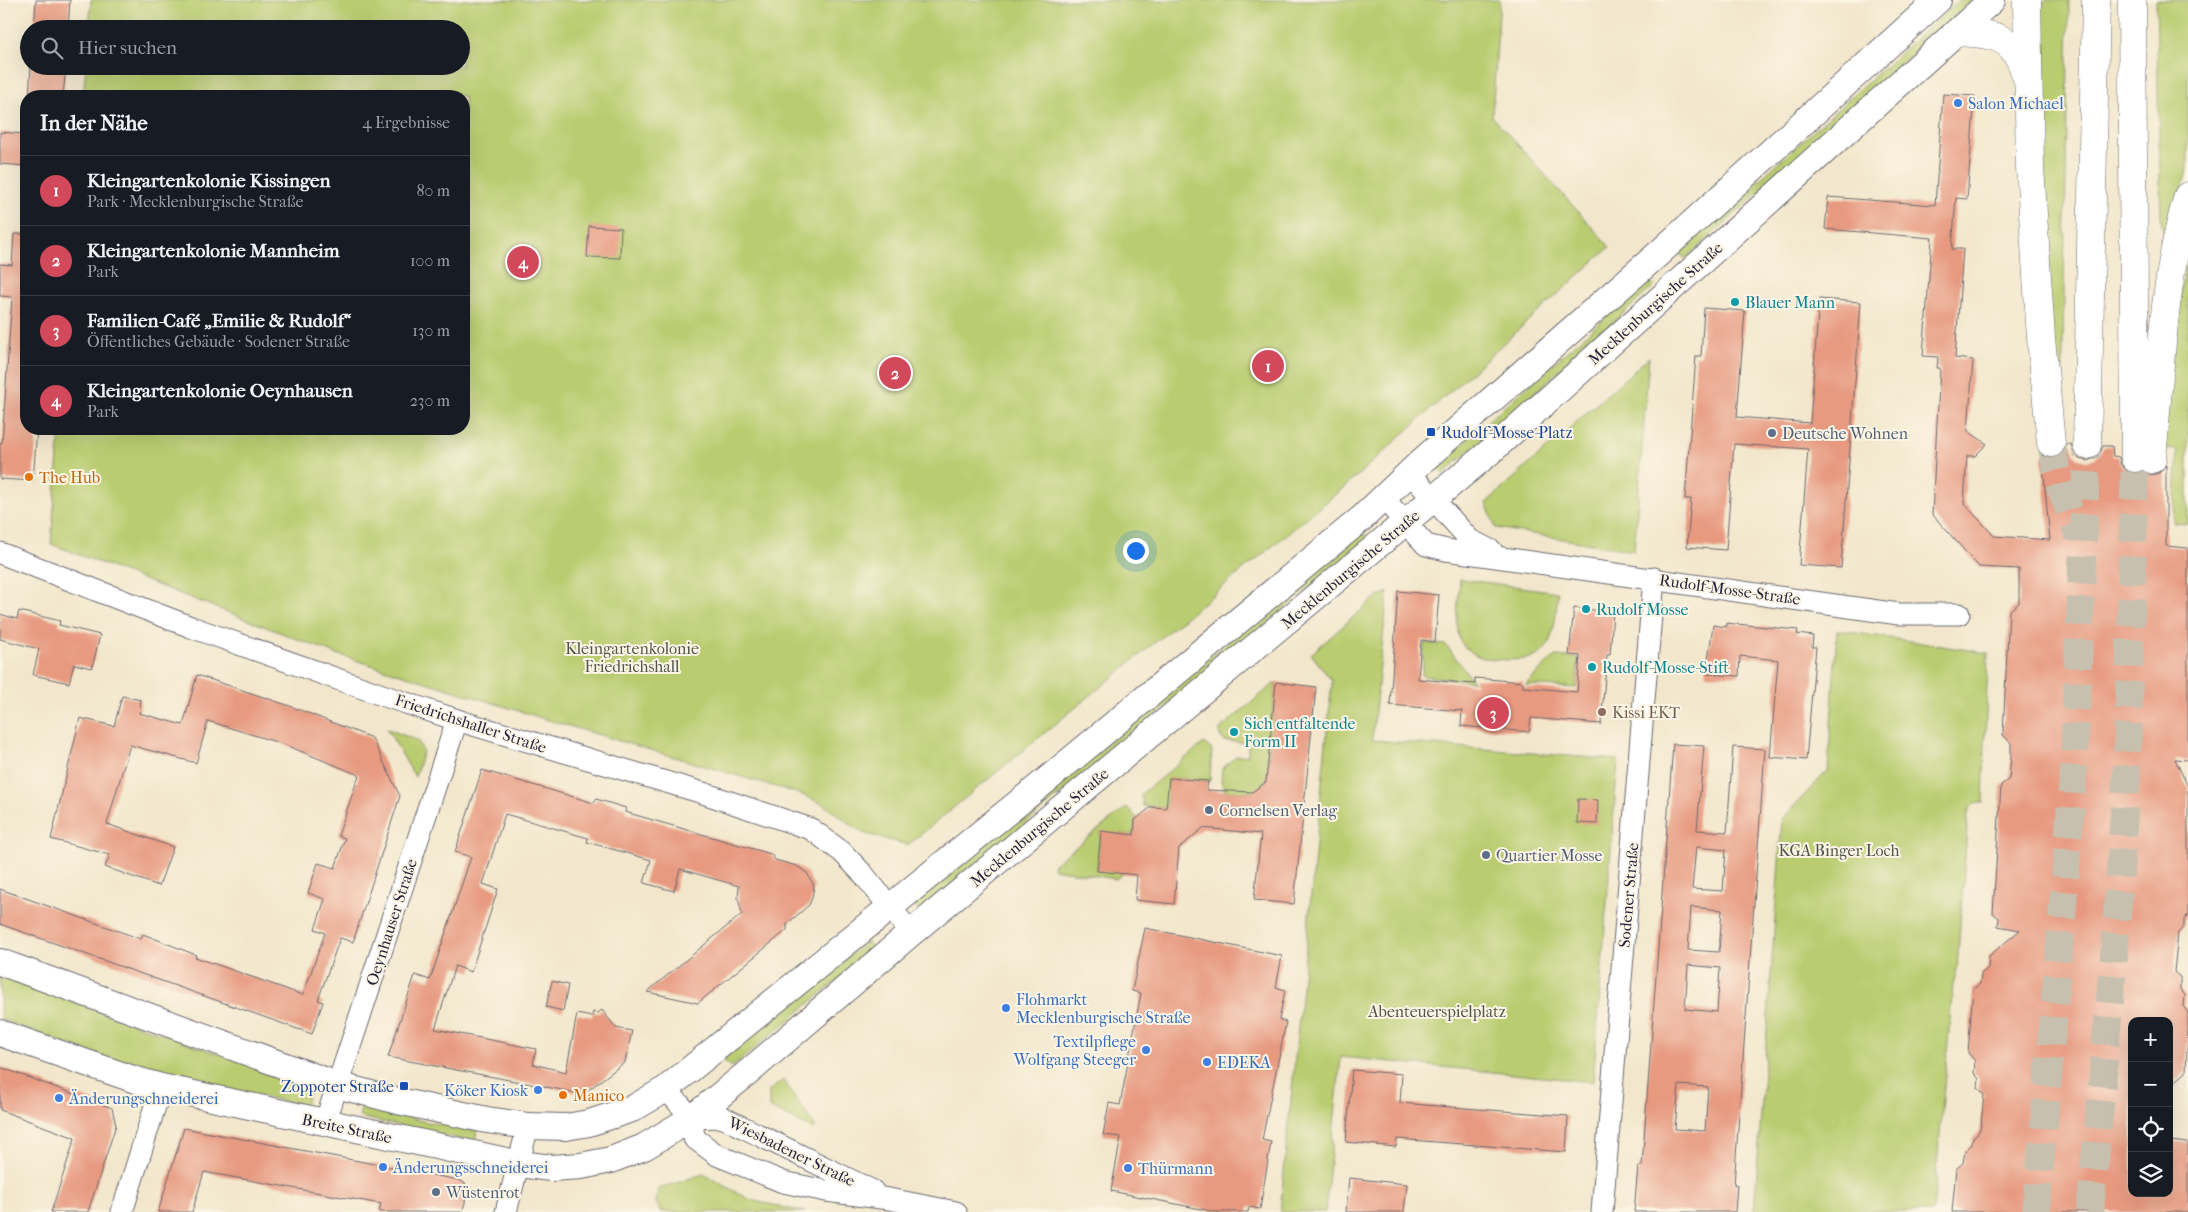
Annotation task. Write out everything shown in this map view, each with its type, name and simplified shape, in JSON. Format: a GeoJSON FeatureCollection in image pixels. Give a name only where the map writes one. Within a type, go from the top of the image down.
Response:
{"type":"FeatureCollection","features":[{"type":"Feature","properties":{"kind":"highway"},"geometry":{"type":"LineString","coordinates":[[2027,0],[2030,167],[2034,248],[2051,443]]}},
{"type":"Feature","properties":{"kind":"highway"},"geometry":{"type":"LineString","coordinates":[[2087,445],[2096,0]]}},
{"type":"Feature","properties":{"kind":"highway"},"geometry":{"type":"LineString","coordinates":[[2132,0],[2144,458],[2177,240],[2188,196]]}},
{"type":"Feature","properties":{"kind":"highway"},"geometry":{"type":"LineString","coordinates":[[1958,32],[1994,35],[2005,41],[2016,50],[2022,62],[2028,85]]}},
{"type":"Feature","properties":{"kind":"main road","name":"Mecklenburgische Straße"},"geometry":{"type":"LineString","coordinates":[[666,1089],[890,908],[1329,546],[1658,254],[1938,0]]}},
{"type":"Feature","properties":{"kind":"main road","name":"Mecklenburgische Straße"},"geometry":{"type":"LineString","coordinates":[[692,1118],[911,933],[1491,451],[1992,0]]}},
{"type":"Feature","properties":{"kind":"main road"},"geometry":{"type":"LineString","coordinates":[[0,962],[338,1085],[429,1108],[528,1126],[566,1127],[589,1123],[632,1109],[666,1089]]}},
{"type":"Feature","properties":{"kind":"main road","name":"Breite Straße"},"geometry":{"type":"LineString","coordinates":[[0,1033],[133,1080],[161,1087],[520,1164],[551,1168],[582,1166],[611,1160],[644,1147],[692,1118]]}},
{"type":"Feature","properties":{"kind":"street","name":"Rudolf-Mosse-Straße"},"geometry":{"type":"LineString","coordinates":[[1410,473],[1470,540],[1501,556]]}},
{"type":"Feature","properties":{"kind":"street","name":"Rudolf-Mosse-Straße"},"geometry":{"type":"LineString","coordinates":[[1383,498],[1426,545],[1446,550],[1501,556],[1899,614],[1959,614]]}},
{"type":"Feature","properties":{"kind":"street","name":"Friedrichshaller Straße"},"geometry":{"type":"LineString","coordinates":[[0,552],[191,627],[457,720],[703,793],[811,829],[842,852],[911,933]]}},
{"type":"Feature","properties":{"kind":"street","name":"Sodener Straße"},"geometry":{"type":"LineString","coordinates":[[1602,1212],[1654,578]]}},
{"type":"Feature","properties":{"kind":"street","name":"Oeynhauser Straße"},"geometry":{"type":"LineString","coordinates":[[325,1123],[457,720]]}},
{"type":"Feature","properties":{"kind":"street"},"geometry":{"type":"LineString","coordinates":[[122,1212],[161,1087]]}},
{"type":"Feature","properties":{"kind":"street","name":"Wiesbadener Straße"},"geometry":{"type":"LineString","coordinates":[[666,1089],[692,1118],[694,1138],[717,1155],[784,1182],[826,1191],[889,1199],[956,1212]]}},
{"type":"Feature","properties":{"kind":"street","name":"Wiesbadener Straße"},"geometry":{"type":"LineString","coordinates":[[692,1118],[722,1117],[889,1199]]}},
{"type":"Feature","properties":{"kind":"street"},"geometry":{"type":"LineString","coordinates":[[506,1212],[520,1164],[528,1126]]}},
{"type":"Feature","properties":{"kind":"green space","name":"Kleingartenkolonie Friedrichshall"},"geometry":{"type":"Polygon","coordinates":[[[91,0],[1500,0],[1492,116],[1610,247],[1347,485],[908,845],[863,833],[823,804],[800,794],[548,720],[336,654],[51,544],[60,435],[470,435],[470,90],[84,90],[85,75],[470,75],[470,20],[90,20],[91,0]]]}},
{"type":"Feature","properties":{"kind":"green space"},"geometry":{"type":"Polygon","coordinates":[[[1959,0],[1973,0],[1685,259],[1679,252],[1959,0]]]}},
{"type":"Feature","properties":{"kind":"green space"},"geometry":{"type":"Polygon","coordinates":[[[2046,0],[2069,0],[2062,405],[2060,406],[2050,341],[2036,8],[2046,0]]]}},
{"type":"Feature","properties":{"kind":"green space"},"geometry":{"type":"Polygon","coordinates":[[[2156,0],[2188,0],[2188,167],[2166,244],[2161,221],[2156,0]]]}},
{"type":"Feature","properties":{"kind":"green space"},"geometry":{"type":"Polygon","coordinates":[[[2188,237],[2188,524],[2173,523],[2178,450],[2164,449],[2164,422],[2188,237]]]}},
{"type":"Feature","properties":{"kind":"green space"},"geometry":{"type":"Polygon","coordinates":[[[1648,280],[1654,286],[1443,474],[1436,467],[1648,280]]]}},
{"type":"Feature","properties":{"kind":"green space"},"geometry":{"type":"Polygon","coordinates":[[[1649,357],[1634,551],[1496,528],[1486,503],[1649,357]]]}},
{"type":"Feature","properties":{"kind":"green space"},"geometry":{"type":"Polygon","coordinates":[[[1362,531],[1368,539],[919,912],[913,904],[1362,531]]]}},
{"type":"Feature","properties":{"kind":"green space"},"geometry":{"type":"Polygon","coordinates":[[[1460,579],[1558,592],[1552,634],[1545,649],[1535,657],[1513,660],[1484,658],[1477,656],[1467,649],[1460,640],[1457,626],[1460,579]]]}},
{"type":"Feature","properties":{"kind":"green space","name":"Abenteuerspielplatz"},"geometry":{"type":"Polygon","coordinates":[[[1388,592],[1372,740],[1618,760],[1593,1082],[1341,1057],[1325,1212],[1280,1212],[1332,681],[1311,654],[1374,599],[1388,592]]]}},
{"type":"Feature","properties":{"kind":"green space","name":"KGA Binger Loch"},"geometry":{"type":"Polygon","coordinates":[[[1837,630],[1988,653],[1983,803],[1973,805],[1968,813],[1957,969],[1953,985],[1933,1212],[1754,1212],[1782,819],[1828,770],[1837,630]]]}},
{"type":"Feature","properties":{"kind":"green space"},"geometry":{"type":"Polygon","coordinates":[[[1424,643],[1446,645],[1473,681],[1422,676],[1424,643]]]}},
{"type":"Feature","properties":{"kind":"green space"},"geometry":{"type":"Polygon","coordinates":[[[1555,656],[1579,658],[1576,688],[1525,685],[1555,656]]]}},
{"type":"Feature","properties":{"kind":"green space"},"geometry":{"type":"Polygon","coordinates":[[[1276,682],[1266,782],[1252,792],[1225,791],[1221,782],[1222,769],[1236,756],[1248,755],[1248,743],[1224,741],[1220,736],[1220,729],[1276,682]]]}},
{"type":"Feature","properties":{"kind":"green space"},"geometry":{"type":"Polygon","coordinates":[[[387,729],[417,740],[423,751],[415,777],[387,729]]]}},
{"type":"Feature","properties":{"kind":"green space"},"geometry":{"type":"Polygon","coordinates":[[[1204,743],[1212,750],[1210,781],[1169,778],[1166,808],[1143,806],[1141,794],[1204,743]]]}},
{"type":"Feature","properties":{"kind":"green space"},"geometry":{"type":"Polygon","coordinates":[[[1127,807],[1137,818],[1135,820],[1134,835],[1101,832],[1097,870],[1123,873],[1116,879],[1054,869],[1053,865],[1127,807]]]}},
{"type":"Feature","properties":{"kind":"green space"},"geometry":{"type":"Polygon","coordinates":[[[867,941],[874,950],[732,1067],[722,1060],[867,941]]]}},
{"type":"Feature","properties":{"kind":"green space"},"geometry":{"type":"Polygon","coordinates":[[[0,976],[311,1087],[305,1106],[163,1074],[102,1057],[0,1019],[0,976]]]}},
{"type":"Feature","properties":{"kind":"green space"},"geometry":{"type":"Polygon","coordinates":[[[783,1080],[815,1128],[812,1129],[769,1107],[769,1091],[783,1080]]]}},
{"type":"Feature","properties":{"kind":"green space"},"geometry":{"type":"Polygon","coordinates":[[[362,1105],[422,1121],[477,1131],[475,1142],[359,1117],[362,1105]]]}},
{"type":"Feature","properties":{"kind":"green space"},"geometry":{"type":"Polygon","coordinates":[[[703,1174],[751,1200],[805,1212],[661,1212],[656,1202],[658,1189],[703,1174]]]}},
{"type":"Feature","properties":{"kind":"building"},"geometry":{"type":"Polygon","coordinates":[[[36,0],[70,0],[69,20],[35,20],[36,0]]]}},
{"type":"Feature","properties":{"kind":"building"},"geometry":{"type":"Polygon","coordinates":[[[30,75],[65,75],[64,90],[29,90],[30,75]]]}},
{"type":"Feature","properties":{"kind":"building"},"geometry":{"type":"Polygon","coordinates":[[[1943,94],[1975,96],[1967,199],[1956,198],[1952,249],[1963,249],[1955,358],[1973,360],[1968,431],[1987,444],[1975,456],[1967,456],[1964,503],[1994,536],[2050,540],[2042,456],[2052,459],[2060,456],[2065,450],[2066,444],[2071,444],[2074,453],[2079,459],[2087,461],[2095,458],[2103,446],[2112,446],[2113,456],[2119,457],[2121,465],[2128,472],[2136,474],[2143,472],[2151,475],[2159,473],[2166,465],[2166,546],[2188,548],[2188,760],[2175,759],[2188,787],[2188,915],[2184,919],[2184,926],[2178,933],[2174,972],[2180,977],[2180,989],[2185,995],[2184,1006],[2188,1011],[2186,1072],[2173,1083],[2173,1017],[2128,1017],[2128,1197],[2173,1197],[2173,1141],[2188,1143],[2188,1212],[1952,1212],[1956,1169],[1963,1163],[1965,1151],[1972,1144],[1973,1137],[1979,1132],[1984,1094],[1978,1088],[1979,1079],[1974,1073],[1975,1061],[1968,1053],[1973,989],[1980,984],[1981,974],[1988,968],[1989,956],[2020,930],[1998,926],[1999,918],[1993,913],[2001,785],[2009,779],[2011,757],[2011,743],[2003,735],[2009,611],[2019,603],[2019,569],[1979,567],[1932,514],[1940,368],[1937,368],[1938,357],[1923,356],[1932,238],[1825,229],[1828,197],[1935,205],[1943,94]]]}},
{"type":"Feature","properties":{"kind":"building"},"geometry":{"type":"Polygon","coordinates":[[[0,132],[20,134],[20,166],[0,164],[0,132]]]}},
{"type":"Feature","properties":{"kind":"building"},"geometry":{"type":"Polygon","coordinates":[[[589,226],[621,228],[620,258],[587,257],[589,226]]]}},
{"type":"Feature","properties":{"kind":"building"},"geometry":{"type":"Polygon","coordinates":[[[14,234],[20,234],[20,435],[37,435],[33,481],[0,479],[0,443],[2,443],[12,297],[0,296],[0,264],[12,265],[14,234]]]}},
{"type":"Feature","properties":{"kind":"building"},"geometry":{"type":"Polygon","coordinates":[[[1819,299],[1861,302],[1841,568],[1799,565],[1808,449],[1734,444],[1726,550],[1687,547],[1691,499],[1685,499],[1696,356],[1701,356],[1704,308],[1745,311],[1737,417],[1810,423],[1819,299]]]}},
{"type":"Feature","properties":{"kind":"building","name":"Rudolf-Mosse-Stift"},"geometry":{"type":"Polygon","coordinates":[[[1398,591],[1439,595],[1435,642],[1421,640],[1418,679],[1475,684],[1475,678],[1523,682],[1523,687],[1577,692],[1580,656],[1569,655],[1574,608],[1613,612],[1610,655],[1607,655],[1601,724],[1531,718],[1529,732],[1461,726],[1462,711],[1390,705],[1398,591]]]}},
{"type":"Feature","properties":{"kind":"building"},"geometry":{"type":"Polygon","coordinates":[[[19,611],[60,621],[59,625],[100,635],[92,668],[74,664],[69,683],[33,675],[39,649],[0,639],[0,614],[17,619],[19,611]]]}},
{"type":"Feature","properties":{"kind":"building"},"geometry":{"type":"Polygon","coordinates":[[[1726,623],[1798,630],[1797,634],[1813,636],[1812,647],[1816,647],[1806,760],[1770,757],[1778,660],[1740,656],[1739,676],[1706,674],[1713,625],[1726,627],[1726,623]]]}},
{"type":"Feature","properties":{"kind":"building"},"geometry":{"type":"Polygon","coordinates":[[[197,675],[287,705],[372,738],[400,796],[353,942],[340,938],[318,1000],[323,1002],[312,1034],[0,924],[0,889],[141,939],[143,934],[196,955],[195,957],[303,995],[325,933],[315,929],[325,899],[308,893],[318,863],[335,868],[345,838],[338,836],[359,775],[283,744],[208,721],[196,763],[130,745],[107,824],[173,847],[159,886],[105,867],[110,855],[51,839],[80,718],[114,726],[122,696],[141,700],[139,713],[183,725],[197,675]]]}},
{"type":"Feature","properties":{"kind":"building"},"geometry":{"type":"Polygon","coordinates":[[[1276,682],[1316,687],[1294,904],[1254,900],[1261,834],[1203,828],[1179,848],[1174,904],[1135,900],[1137,875],[1097,871],[1101,831],[1134,835],[1135,820],[1151,807],[1166,808],[1169,778],[1208,781],[1207,790],[1252,792],[1266,782],[1276,682]]]}},
{"type":"Feature","properties":{"kind":"building"},"geometry":{"type":"Polygon","coordinates":[[[1673,744],[1704,746],[1697,830],[1727,832],[1733,747],[1765,749],[1734,1185],[1737,1185],[1735,1212],[1634,1212],[1638,1166],[1642,1166],[1673,744]],[[1696,847],[1692,889],[1723,891],[1726,850],[1696,847]],[[1691,907],[1688,950],[1719,952],[1722,910],[1691,907]],[[1688,965],[1685,1009],[1717,1012],[1720,968],[1688,965]],[[1679,1085],[1675,1129],[1705,1131],[1708,1087],[1679,1085]]]}},
{"type":"Feature","properties":{"kind":"building"},"geometry":{"type":"Polygon","coordinates":[[[482,770],[594,803],[596,799],[626,808],[625,812],[771,854],[775,860],[797,866],[807,873],[814,886],[812,898],[809,905],[787,924],[787,930],[698,1003],[647,992],[742,914],[738,898],[739,886],[680,869],[674,891],[644,883],[651,860],[587,842],[588,838],[505,814],[483,884],[498,889],[471,972],[455,966],[435,1029],[536,1049],[533,1064],[566,1072],[577,1014],[592,1017],[593,1012],[598,1013],[602,1010],[616,1028],[632,1031],[625,1062],[583,1094],[388,1057],[415,975],[430,980],[471,857],[455,852],[482,770]]]}},
{"type":"Feature","properties":{"kind":"building"},"geometry":{"type":"Polygon","coordinates":[[[1578,799],[1598,800],[1597,824],[1577,823],[1578,799]]]}},
{"type":"Feature","properties":{"kind":"building","name":"EDEKA"},"geometry":{"type":"Polygon","coordinates":[[[1145,928],[1282,956],[1276,987],[1285,990],[1279,1020],[1286,1022],[1262,1140],[1271,1142],[1260,1209],[1249,1207],[1248,1212],[1216,1212],[1111,1191],[1121,1137],[1103,1135],[1109,1103],[1120,1105],[1141,993],[1132,991],[1145,928]]]}},
{"type":"Feature","properties":{"kind":"building"},"geometry":{"type":"Polygon","coordinates":[[[552,981],[568,985],[563,1011],[546,1007],[552,981]]]}},
{"type":"Feature","properties":{"kind":"building"},"geometry":{"type":"Polygon","coordinates":[[[0,1067],[112,1108],[116,1125],[88,1212],[51,1212],[75,1138],[0,1110],[0,1067]]]}},
{"type":"Feature","properties":{"kind":"building"},"geometry":{"type":"Polygon","coordinates":[[[1352,1070],[1402,1074],[1400,1103],[1568,1116],[1566,1152],[1397,1139],[1396,1147],[1346,1142],[1352,1070]]]}},
{"type":"Feature","properties":{"kind":"building"},"geometry":{"type":"Polygon","coordinates":[[[184,1128],[459,1180],[466,1184],[465,1203],[462,1212],[379,1212],[381,1204],[204,1172],[192,1212],[158,1212],[184,1128]]]}},
{"type":"Feature","properties":{"kind":"building"},"geometry":{"type":"Polygon","coordinates":[[[1349,1178],[1407,1184],[1404,1212],[1346,1212],[1349,1178]]]}},
{"type":"Feature","properties":{"kind":"tunnel"},"geometry":{"type":"LineString","coordinates":[[2051,443],[2060,486],[2079,536]]}},
{"type":"Feature","properties":{"kind":"tunnel"},"geometry":{"type":"LineString","coordinates":[[2036,1212],[2074,765],[2087,445]]}},
{"type":"Feature","properties":{"kind":"tunnel"},"geometry":{"type":"LineString","coordinates":[[2090,1212],[2115,945],[2127,768],[2135,458]]}},
{"type":"Feature","properties":{"kind":"place","name":"Salon Michael"},"geometry":{"type":"Point","coordinates":[1958,103]}},
{"type":"Feature","properties":{"kind":"place","name":"Kleingartenkolonie Oeynhausen"},"geometry":{"type":"Point","coordinates":[523,262]}},
{"type":"Feature","properties":{"kind":"place","name":"Blauer Mann"},"geometry":{"type":"Point","coordinates":[1735,302]}},
{"type":"Feature","properties":{"kind":"place","name":"Kleingartenkolonie Kissingen"},"geometry":{"type":"Point","coordinates":[1268,366]}},
{"type":"Feature","properties":{"kind":"place","name":"Kleingartenkolonie Mannheim"},"geometry":{"type":"Point","coordinates":[895,373]}},
{"type":"Feature","properties":{"kind":"place","name":"Rudolf-Mosse-Platz"},"geometry":{"type":"Point","coordinates":[1431,432]}},
{"type":"Feature","properties":{"kind":"place","name":"Deutsche Wohnen"},"geometry":{"type":"Point","coordinates":[1772,433]}},
{"type":"Feature","properties":{"kind":"place","name":"The Hub"},"geometry":{"type":"Point","coordinates":[29,477]}},
{"type":"Feature","properties":{"kind":"place","name":"Rudolf Mosse"},"geometry":{"type":"Point","coordinates":[1586,609]}},
{"type":"Feature","properties":{"kind":"place","name":"Rudolf-Mosse-Stift"},"geometry":{"type":"Point","coordinates":[1592,667]}},
{"type":"Feature","properties":{"kind":"place","name":"Kissi EKT"},"geometry":{"type":"Point","coordinates":[1602,712]}},
{"type":"Feature","properties":{"kind":"place","name":"Familien-Café „Emilie & Rudolf“"},"geometry":{"type":"Point","coordinates":[1493,713]}},
{"type":"Feature","properties":{"kind":"place","name":"Sich entfaltende Form II"},"geometry":{"type":"Point","coordinates":[1234,732]}},
{"type":"Feature","properties":{"kind":"place","name":"Cornelsen Verlag"},"geometry":{"type":"Point","coordinates":[1209,810]}},
{"type":"Feature","properties":{"kind":"place","name":"Quartier Mosse"},"geometry":{"type":"Point","coordinates":[1486,855]}},
{"type":"Feature","properties":{"kind":"place","name":"Flohmarkt Mecklenburgische Straße"},"geometry":{"type":"Point","coordinates":[1006,1008]}},
{"type":"Feature","properties":{"kind":"place","name":"Textilpflege Wolfgang Steeger"},"geometry":{"type":"Point","coordinates":[1146,1050]}},
{"type":"Feature","properties":{"kind":"place","name":"EDEKA"},"geometry":{"type":"Point","coordinates":[1207,1062]}},
{"type":"Feature","properties":{"kind":"place","name":"Zoppoter Straße"},"geometry":{"type":"Point","coordinates":[404,1086]}},
{"type":"Feature","properties":{"kind":"place","name":"Köker Kiosk"},"geometry":{"type":"Point","coordinates":[538,1090]}},
{"type":"Feature","properties":{"kind":"place","name":"Manico"},"geometry":{"type":"Point","coordinates":[563,1095]}},
{"type":"Feature","properties":{"kind":"place","name":"Änderungschneiderei"},"geometry":{"type":"Point","coordinates":[59,1098]}},
{"type":"Feature","properties":{"kind":"place","name":"Änderungsschneiderei"},"geometry":{"type":"Point","coordinates":[383,1167]}},
{"type":"Feature","properties":{"kind":"place","name":"Thürmann"},"geometry":{"type":"Point","coordinates":[1128,1168]}},
{"type":"Feature","properties":{"kind":"place","name":"Wüstenrot"},"geometry":{"type":"Point","coordinates":[436,1192]}}]}
